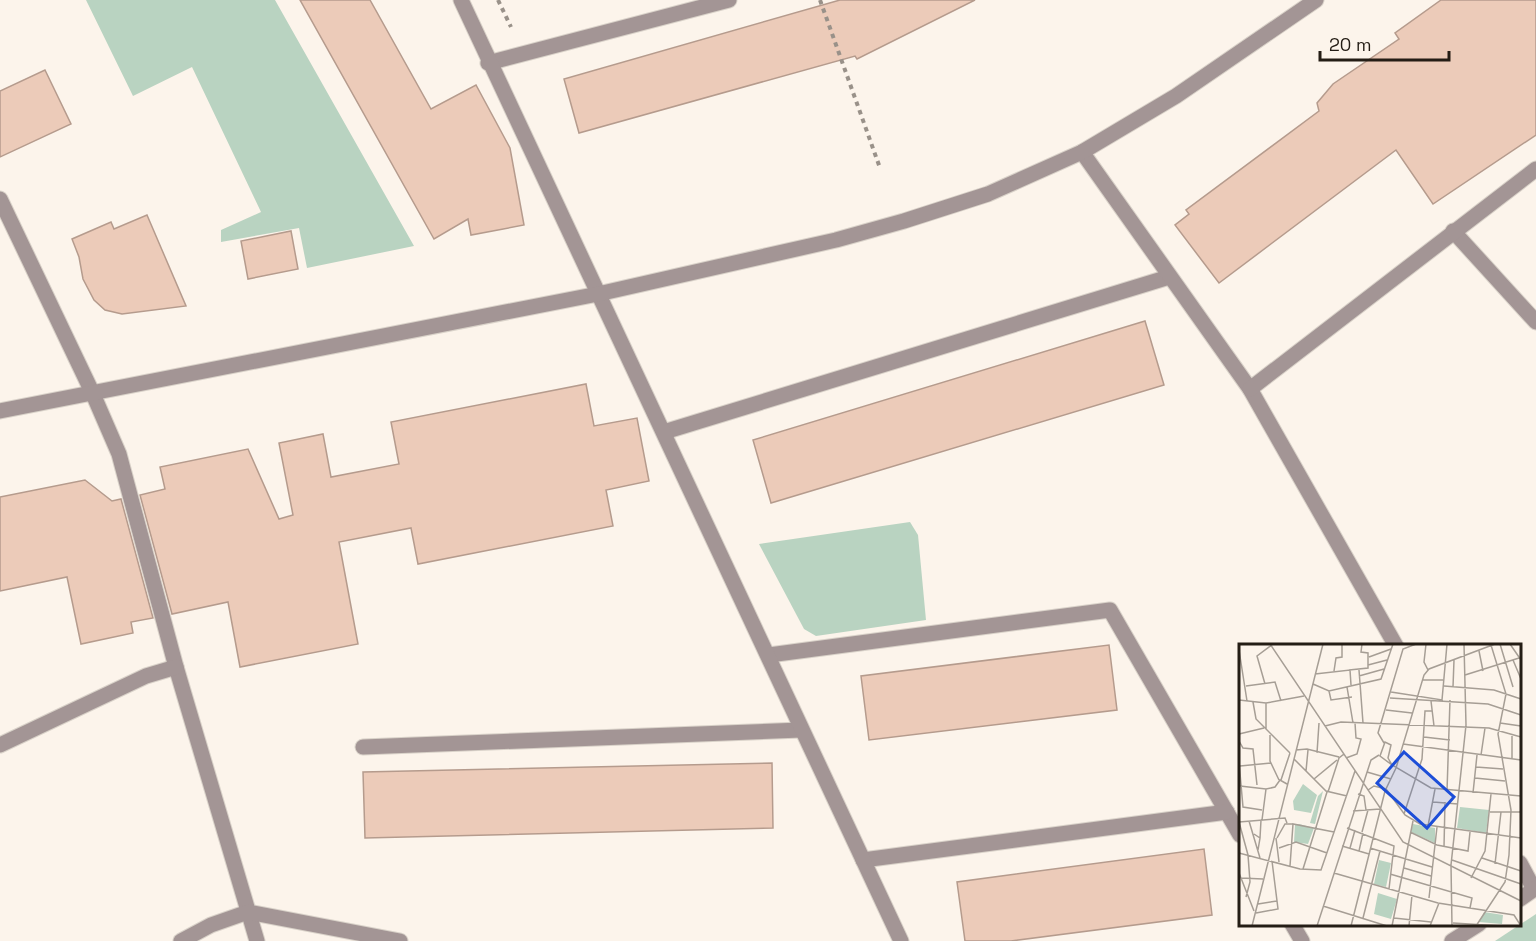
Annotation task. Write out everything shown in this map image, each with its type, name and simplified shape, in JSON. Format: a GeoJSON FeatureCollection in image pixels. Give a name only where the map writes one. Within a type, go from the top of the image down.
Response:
{"type":"FeatureCollection","features":[{"type":"Feature","properties":{"kind":"street"},"geometry":{"type":"LineString","coordinates":[[461,0],[488,63],[769,655],[801,730],[901,941]]}},
{"type":"Feature","properties":{"kind":"street"},"geometry":{"type":"LineString","coordinates":[[488,63],[729,0]]}},
{"type":"Feature","properties":{"kind":"street"},"geometry":{"type":"LineString","coordinates":[[0,411],[598,294],[825,243],[904,222],[988,194],[1082,152],[1176,96],[1313,1]]}},
{"type":"Feature","properties":{"kind":"street"},"geometry":{"type":"LineString","coordinates":[[1082,152],[1250,389],[1395,644]]}},
{"type":"Feature","properties":{"kind":"street"},"geometry":{"type":"LineString","coordinates":[[1250,389],[1536,169]]}},
{"type":"Feature","properties":{"kind":"street"},"geometry":{"type":"LineString","coordinates":[[0,199],[93,394],[119,454],[176,667],[257,941]]}},
{"type":"Feature","properties":{"kind":"street"},"geometry":{"type":"LineString","coordinates":[[1453,231],[1536,322]]}},
{"type":"Feature","properties":{"kind":"street"},"geometry":{"type":"LineString","coordinates":[[664,432],[1169,277]]}},
{"type":"Feature","properties":{"kind":"street"},"geometry":{"type":"LineString","coordinates":[[769,655],[1110,610],[1239,833]]}},
{"type":"Feature","properties":{"kind":"street"},"geometry":{"type":"LineString","coordinates":[[0,745],[146,676],[176,667]]}},
{"type":"Feature","properties":{"kind":"street"},"geometry":{"type":"LineString","coordinates":[[363,747],[801,730]]}},
{"type":"Feature","properties":{"kind":"street"},"geometry":{"type":"LineString","coordinates":[[863,860],[1227,812]]}},
{"type":"Feature","properties":{"kind":"street"},"geometry":{"type":"LineString","coordinates":[[1521,865],[1535,889],[1521,898]]}},
{"type":"Feature","properties":{"kind":"street"},"geometry":{"type":"LineString","coordinates":[[181,941],[211,925],[248,912],[400,941]]}},
{"type":"Feature","properties":{"kind":"street"},"geometry":{"type":"LineString","coordinates":[[1293,926],[1302,941]]}},
{"type":"Feature","properties":{"kind":"street"},"geometry":{"type":"LineString","coordinates":[[1452,941],[1476,926]]}},
{"type":"Feature","properties":{"kind":"path"},"geometry":{"type":"LineString","coordinates":[[820,0],[880,168]]}},
{"type":"Feature","properties":{"kind":"green space"},"geometry":{"type":"Polygon","coordinates":[[[86,0],[275,0],[414,246],[307,268],[299,228],[221,242],[221,230],[261,212],[192,67],[133,96],[86,0]]]}},
{"type":"Feature","properties":{"kind":"green space"},"geometry":{"type":"Polygon","coordinates":[[[910,522],[918,535],[926,620],[816,636],[804,629],[759,544],[910,522]]]}},
{"type":"Feature","properties":{"kind":"green space"},"geometry":{"type":"Polygon","coordinates":[[[1536,914],[1536,941],[1495,941],[1521,926],[1536,914]]]}},
{"type":"Feature","properties":{"kind":"building"},"geometry":{"type":"Polygon","coordinates":[[[300,0],[370,0],[431,109],[476,85],[510,148],[524,225],[471,235],[468,219],[434,239],[300,0]]]}},
{"type":"Feature","properties":{"kind":"building"},"geometry":{"type":"Polygon","coordinates":[[[840,0],[975,0],[857,59],[855,56],[579,133],[564,79],[840,0]]]}},
{"type":"Feature","properties":{"kind":"building"},"geometry":{"type":"Polygon","coordinates":[[[1441,0],[1536,0],[1536,135],[1433,204],[1396,150],[1219,283],[1175,225],[1189,214],[1186,210],[1319,111],[1317,103],[1333,84],[1399,39],[1395,33],[1441,0]]]}},
{"type":"Feature","properties":{"kind":"building"},"geometry":{"type":"Polygon","coordinates":[[[45,70],[71,124],[0,157],[0,91],[45,70]]]}},
{"type":"Feature","properties":{"kind":"building"},"geometry":{"type":"Polygon","coordinates":[[[147,215],[186,306],[122,314],[105,310],[94,300],[83,279],[79,257],[72,239],[111,222],[114,229],[147,215]]]}},
{"type":"Feature","properties":{"kind":"building"},"geometry":{"type":"Polygon","coordinates":[[[291,231],[298,269],[248,279],[241,241],[291,231]]]}},
{"type":"Feature","properties":{"kind":"building"},"geometry":{"type":"Polygon","coordinates":[[[1145,321],[1164,385],[771,503],[753,440],[1145,321]]]}},
{"type":"Feature","properties":{"kind":"building"},"geometry":{"type":"Polygon","coordinates":[[[586,384],[594,426],[637,418],[649,481],[606,490],[613,526],[418,564],[411,528],[339,542],[358,644],[240,667],[228,602],[172,614],[140,495],[165,489],[160,467],[248,449],[279,519],[293,515],[279,443],[323,434],[331,477],[399,464],[391,422],[586,384]]]}},
{"type":"Feature","properties":{"kind":"building"},"geometry":{"type":"Polygon","coordinates":[[[85,480],[112,501],[121,499],[153,618],[131,622],[133,633],[81,644],[67,577],[0,591],[0,497],[85,480]]]}},
{"type":"Feature","properties":{"kind":"building"},"geometry":{"type":"Polygon","coordinates":[[[1109,645],[1117,710],[869,740],[861,676],[1109,645]]]}},
{"type":"Feature","properties":{"kind":"building"},"geometry":{"type":"Polygon","coordinates":[[[772,763],[773,828],[365,838],[363,772],[772,763]]]}},
{"type":"Feature","properties":{"kind":"building"},"geometry":{"type":"Polygon","coordinates":[[[1204,849],[1212,915],[1011,941],[965,941],[957,882],[1204,849]]]}}]}
